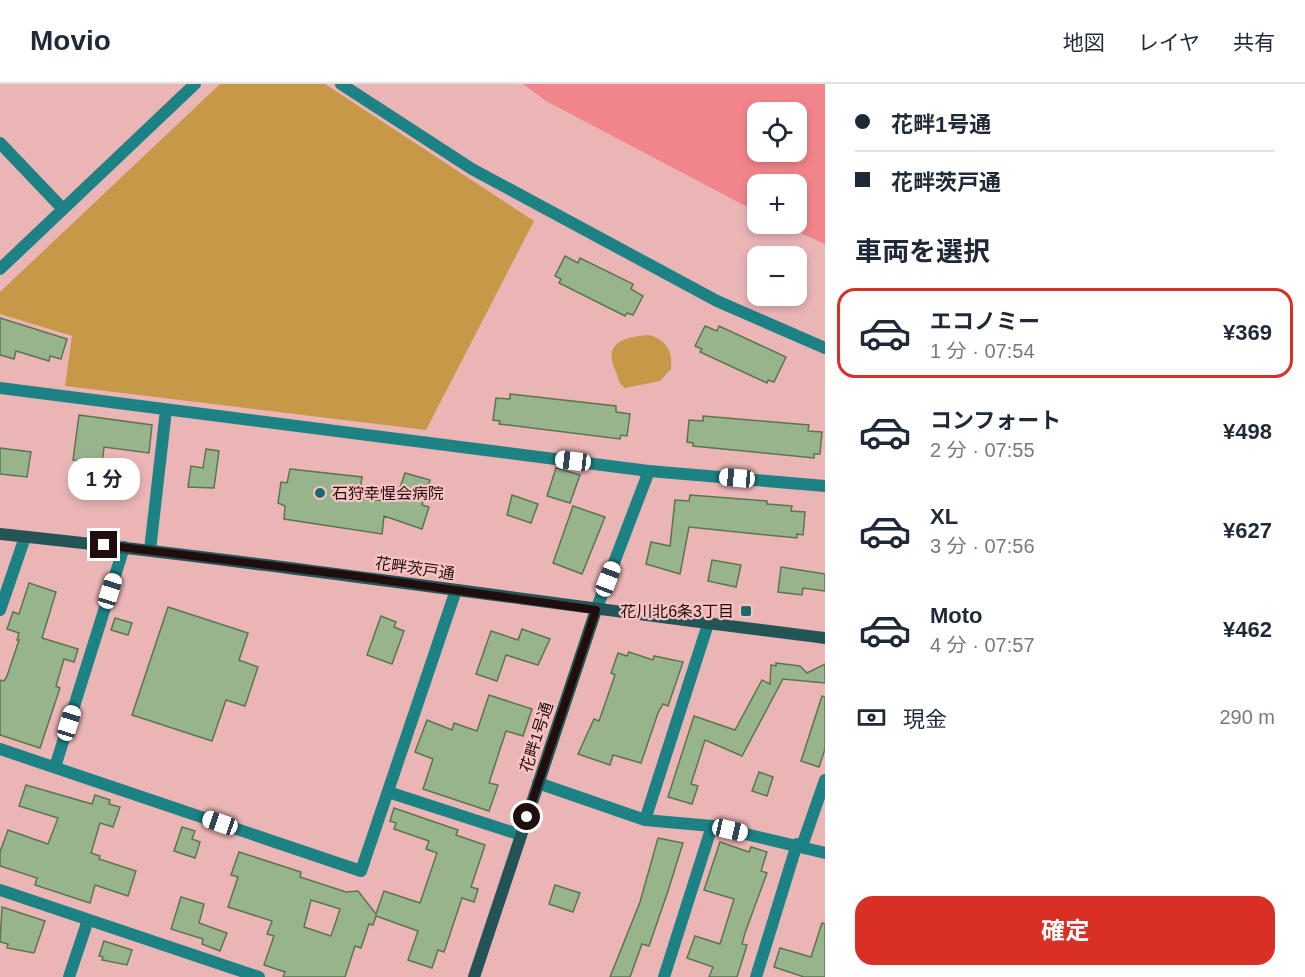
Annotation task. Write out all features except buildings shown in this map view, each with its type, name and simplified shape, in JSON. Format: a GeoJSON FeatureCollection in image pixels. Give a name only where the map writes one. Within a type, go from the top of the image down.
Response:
{"type":"FeatureCollection","features":[{"type":"Feature","properties":{"kind":"main road","name":"花畔茨戸通"},"geometry":{"type":"LineString","coordinates":[[0,534],[150,550],[596,610],[825,638]]}},
{"type":"Feature","properties":{"kind":"main road","name":"花畔1号通"},"geometry":{"type":"LineString","coordinates":[[474,977],[596,610]]}},
{"type":"Feature","properties":{"kind":"street"},"geometry":{"type":"LineString","coordinates":[[0,269],[195,84]]}},
{"type":"Feature","properties":{"kind":"street"},"geometry":{"type":"LineString","coordinates":[[341,84],[472,169],[717,301],[825,348]]}},
{"type":"Feature","properties":{"kind":"street"},"geometry":{"type":"LineString","coordinates":[[0,143],[63,209]]}},
{"type":"Feature","properties":{"kind":"street"},"geometry":{"type":"LineString","coordinates":[[0,388],[649,471],[825,486]]}},
{"type":"Feature","properties":{"kind":"street"},"geometry":{"type":"LineString","coordinates":[[150,550],[166,410]]}},
{"type":"Feature","properties":{"kind":"street"},"geometry":{"type":"LineString","coordinates":[[596,610],[649,471]]}},
{"type":"Feature","properties":{"kind":"street"},"geometry":{"type":"LineString","coordinates":[[0,610],[25,537]]}},
{"type":"Feature","properties":{"kind":"street"},"geometry":{"type":"LineString","coordinates":[[55,767],[124,547]]}},
{"type":"Feature","properties":{"kind":"street"},"geometry":{"type":"LineString","coordinates":[[0,748],[361,871],[456,590]]}},
{"type":"Feature","properties":{"kind":"street"},"geometry":{"type":"LineString","coordinates":[[645,820],[708,624]]}},
{"type":"Feature","properties":{"kind":"street"},"geometry":{"type":"LineString","coordinates":[[756,977],[800,845],[825,780]]}},
{"type":"Feature","properties":{"kind":"street"},"geometry":{"type":"LineString","coordinates":[[538,783],[645,820],[712,826],[800,845],[825,853]]}},
{"type":"Feature","properties":{"kind":"street"},"geometry":{"type":"LineString","coordinates":[[388,792],[521,834]]}},
{"type":"Feature","properties":{"kind":"street"},"geometry":{"type":"LineString","coordinates":[[664,977],[712,826]]}},
{"type":"Feature","properties":{"kind":"street"},"geometry":{"type":"LineString","coordinates":[[0,890],[259,977]]}},
{"type":"Feature","properties":{"kind":"street"},"geometry":{"type":"LineString","coordinates":[[69,977],[88,920]]}},
{"type":"Feature","properties":{"kind":"shaded area"},"geometry":{"type":"Polygon","coordinates":[[[220,84],[325,84],[534,221],[426,430],[65,386],[72,336],[0,314],[0,292],[220,84]]]}},
{"type":"Feature","properties":{"kind":"shaded area"},"geometry":{"type":"Polygon","coordinates":[[[523,84],[825,84],[825,244],[802,234],[807,234],[807,174],[747,174],[747,207],[546,101],[523,84]]]}},
{"type":"Feature","properties":{"kind":"shaded area"},"geometry":{"type":"Polygon","coordinates":[[[648,335],[659,339],[667,347],[671,357],[671,369],[660,381],[625,388],[620,383],[612,362],[613,348],[623,340],[648,335]]]}},
{"type":"Feature","properties":{"kind":"place","name":"石狩幸惺会病院"},"geometry":{"type":"Point","coordinates":[320,493]}},
{"type":"Feature","properties":{"kind":"place","name":"花川北6条3丁目"},"geometry":{"type":"Point","coordinates":[746,611]}},
{"type":"Feature","properties":{"kind":"route"},"geometry":{"type":"LineString","coordinates":[[104,545],[355,576],[596,610],[527,817]]}}]}
